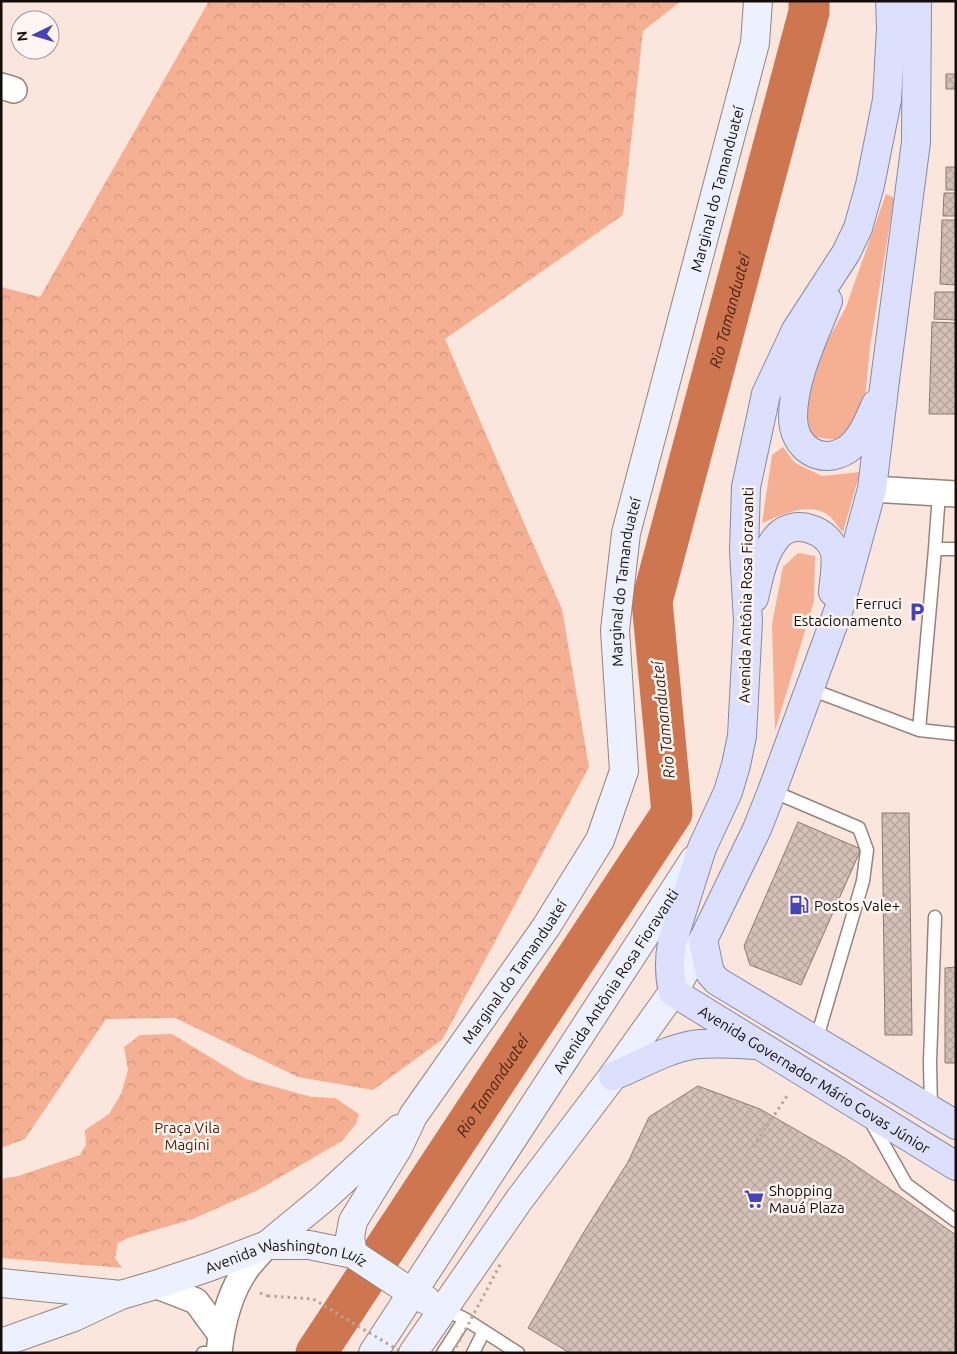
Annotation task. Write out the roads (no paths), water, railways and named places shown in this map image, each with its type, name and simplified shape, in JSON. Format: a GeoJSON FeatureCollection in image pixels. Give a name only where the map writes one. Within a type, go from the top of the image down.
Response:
{"type":"FeatureCollection","features":[{"type":"Feature","properties":{"kind":"main road","name":"Marginal do Tamanduateí"},"geometry":{"type":"LineString","coordinates":[[358,1258],[350,1238],[353,1221],[398,1148],[413,1116],[546,926],[600,840],[624,771],[616,630],[626,533],[755,43],[758,1]]}},
{"type":"Feature","properties":{"kind":"main road","name":"Avenida Antônia Rosa Fioravanti"},"geometry":{"type":"LineString","coordinates":[[373,1353],[409,1289],[702,848],[728,792],[742,736],[748,621],[744,552],[746,487],[766,394],[796,330],[846,253],[858,228],[870,185],[887,100],[891,28],[890,1]]}},
{"type":"Feature","properties":{"kind":"main road"},"geometry":{"type":"LineString","coordinates":[[413,1353],[454,1314],[519,1200],[613,1076],[673,992],[703,940],[757,829],[826,648],[840,606],[872,489],[916,142],[917,1]]}},
{"type":"Feature","properties":{"kind":"main road"},"geometry":{"type":"LineString","coordinates":[[846,253],[796,385],[793,418],[798,441],[816,455],[834,455],[848,449],[861,434],[884,388]]}},
{"type":"Feature","properties":{"kind":"main road"},"geometry":{"type":"LineString","coordinates":[[748,621],[762,566],[777,536],[798,527],[812,528],[828,540],[834,552],[836,569],[826,648]]}},
{"type":"Feature","properties":{"kind":"main road"},"geometry":{"type":"LineString","coordinates":[[673,992],[670,976],[672,943],[702,848]]}},
{"type":"Feature","properties":{"kind":"main road","name":"Avenida Governador Mário Covas Júnior"},"geometry":{"type":"LineString","coordinates":[[703,940],[710,973],[717,981],[956,1125]]}},
{"type":"Feature","properties":{"kind":"main road","name":"Avenida Governador Mário Covas Júnior"},"geometry":{"type":"LineString","coordinates":[[673,992],[956,1166]]}},
{"type":"Feature","properties":{"kind":"main road"},"geometry":{"type":"LineString","coordinates":[[613,1076],[671,1051],[692,1045],[759,1045]]}},
{"type":"Feature","properties":{"kind":"main road"},"geometry":{"type":"LineString","coordinates":[[864,1109],[873,1097],[884,1095],[956,1137]]}},
{"type":"Feature","properties":{"kind":"main road","name":"Marginal do Tamanduateí"},"geometry":{"type":"LineString","coordinates":[[267,1245],[324,1198],[413,1116]]}},
{"type":"Feature","properties":{"kind":"main road","name":"Avenida Washington Luíz"},"geometry":{"type":"LineString","coordinates":[[1,1342],[74,1317],[121,1295],[155,1286],[267,1245],[309,1245],[358,1258],[454,1314]]}},
{"type":"Feature","properties":{"kind":"main road","name":"Avenida Washington Luíz"},"geometry":{"type":"LineString","coordinates":[[1,1283],[121,1295]]}},
{"type":"Feature","properties":{"kind":"street"},"geometry":{"type":"LineString","coordinates":[[872,489],[947,493]]}},
{"type":"Feature","properties":{"kind":"street","name":"Marginal do Tamanduateí"},"geometry":{"type":"LineString","coordinates":[[212,1348],[233,1292],[246,1269],[267,1245]]}},
{"type":"Feature","properties":{"kind":"street","name":"Marginal do Tamanduateí"},"geometry":{"type":"LineString","coordinates":[[155,1286],[179,1293],[196,1301],[212,1348]]}},
{"type":"Feature","properties":{"kind":"lane"},"geometry":{"type":"LineString","coordinates":[[919,730],[936,549],[947,493]]}},
{"type":"Feature","properties":{"kind":"lane"},"geometry":{"type":"LineString","coordinates":[[936,549],[956,549]]}},
{"type":"Feature","properties":{"kind":"lane"},"geometry":{"type":"LineString","coordinates":[[810,689],[919,730],[956,734]]}},
{"type":"Feature","properties":{"kind":"lane"},"geometry":{"type":"LineString","coordinates":[[772,791],[859,828],[867,850],[863,881],[816,1041]]}},
{"type":"Feature","properties":{"kind":"lane"},"geometry":{"type":"LineString","coordinates":[[931,1110],[930,1062],[935,917]]}},
{"type":"Feature","properties":{"kind":"lane"},"geometry":{"type":"LineString","coordinates":[[864,1109],[906,1184],[956,1221]]}},
{"type":"Feature","properties":{"kind":"lane"},"geometry":{"type":"LineString","coordinates":[[443,1353],[454,1314],[518,1353]]}},
{"type":"Feature","properties":{"kind":"lane"},"geometry":{"type":"LineString","coordinates":[[473,1353],[484,1331]]}},
{"type":"Feature","properties":{"kind":"waterway","name":"Rio Tamanduateí"},"geometry":{"type":"LineString","coordinates":[[316,1353],[672,813],[652,601],[809,12],[809,1]]}},
{"type":"Feature","properties":{"kind":"place","name":"Ferruci Estacionamento"},"geometry":{"type":"Point","coordinates":[917,612]}},
{"type":"Feature","properties":{"kind":"place","name":"Postos Vale+"},"geometry":{"type":"Point","coordinates":[799,905]}},
{"type":"Feature","properties":{"kind":"place","name":"Shopping Mauá Plaza"},"geometry":{"type":"Point","coordinates":[754,1199]}},
{"type":"Feature","properties":{"kind":"park label","name":"Praça Vila Magini"},"geometry":{"type":"Point","coordinates":[187,1136]}}]}
